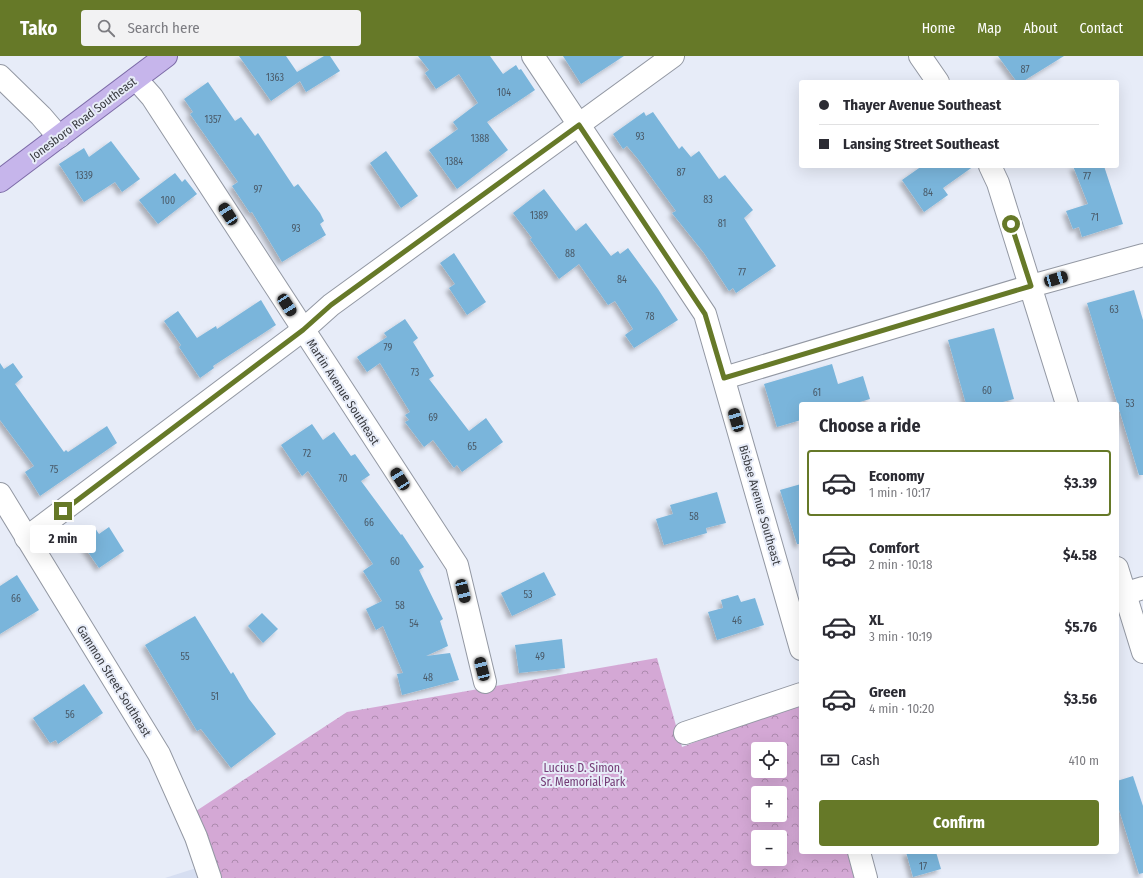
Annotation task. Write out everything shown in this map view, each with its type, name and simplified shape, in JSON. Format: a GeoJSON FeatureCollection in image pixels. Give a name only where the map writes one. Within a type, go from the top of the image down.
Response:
{"type":"FeatureCollection","features":[{"type":"Feature","properties":{"kind":"main road","name":"Jonesboro Road Southeast"},"geometry":{"type":"LineString","coordinates":[[0,181],[166,56]]}},
{"type":"Feature","properties":{"kind":"street","name":"Bisbee Avenue Southeast"},"geometry":{"type":"LineString","coordinates":[[532,56],[705,314],[799,642]]}},
{"type":"Feature","properties":{"kind":"street"},"geometry":{"type":"LineString","coordinates":[[26,538],[303,330],[331,305],[673,56]]}},
{"type":"Feature","properties":{"kind":"street"},"geometry":{"type":"LineString","coordinates":[[920,56],[937,80]]}},
{"type":"Feature","properties":{"kind":"street"},"geometry":{"type":"LineString","coordinates":[[0,76],[41,116],[59,137]]}},
{"type":"Feature","properties":{"kind":"street","name":"Martin Avenue Southeast"},"geometry":{"type":"LineString","coordinates":[[136,79],[152,97],[457,565],[485,682]]}},
{"type":"Feature","properties":{"kind":"street"},"geometry":{"type":"LineString","coordinates":[[991,168],[998,183],[1066,402]]}},
{"type":"Feature","properties":{"kind":"street"},"geometry":{"type":"LineString","coordinates":[[724,378],[1031,286],[1143,255]]}},
{"type":"Feature","properties":{"kind":"street","name":"Gammon Street Southeast"},"geometry":{"type":"LineString","coordinates":[[3,509],[26,538],[159,754],[196,837],[210,878]]}},
{"type":"Feature","properties":{"kind":"street"},"geometry":{"type":"LineString","coordinates":[[1119,572],[1128,592],[1143,652]]}},
{"type":"Feature","properties":{"kind":"street"},"geometry":{"type":"LineString","coordinates":[[685,733],[799,695]]}},
{"type":"Feature","properties":{"kind":"street"},"geometry":{"type":"LineString","coordinates":[[860,854],[866,878]]}},
{"type":"Feature","properties":{"kind":"shaded area"},"geometry":{"type":"Polygon","coordinates":[[[212,863],[216,878],[165,878],[212,863]]]}},
{"type":"Feature","properties":{"kind":"green space","name":"Lucius D. Simon, Sr. Memorial Park"},"geometry":{"type":"Polygon","coordinates":[[[657,658],[682,747],[799,703],[799,854],[852,854],[859,878],[216,878],[193,813],[347,712],[657,658]]]}},
{"type":"Feature","properties":{"kind":"building"},"geometry":{"type":"Polygon","coordinates":[[[239,56],[286,56],[297,72],[324,56],[330,56],[340,71],[306,92],[300,81],[271,101],[239,56]]]}},
{"type":"Feature","properties":{"kind":"building"},"geometry":{"type":"Polygon","coordinates":[[[418,56],[490,56],[503,74],[516,65],[519,70],[521,69],[535,90],[487,122],[508,150],[457,189],[429,150],[458,129],[453,122],[478,103],[459,74],[436,89],[425,73],[429,70],[418,56]]]}},
{"type":"Feature","properties":{"kind":"building"},"geometry":{"type":"Polygon","coordinates":[[[563,56],[624,56],[581,84],[563,56]]]}},
{"type":"Feature","properties":{"kind":"building"},"geometry":{"type":"Polygon","coordinates":[[[998,56],[1064,56],[1025,80],[1016,80],[998,56]]]}},
{"type":"Feature","properties":{"kind":"building"},"geometry":{"type":"Polygon","coordinates":[[[208,82],[235,121],[241,117],[255,136],[258,133],[294,187],[298,184],[320,213],[324,221],[320,224],[326,235],[282,262],[252,212],[250,213],[232,186],[238,182],[190,114],[193,112],[184,99],[208,82]]]}},
{"type":"Feature","properties":{"kind":"building"},"geometry":{"type":"Polygon","coordinates":[[[644,112],[646,116],[653,112],[679,149],[682,146],[691,157],[699,151],[719,179],[725,175],[753,210],[744,218],[776,266],[736,293],[733,288],[729,291],[704,253],[672,213],[676,211],[638,159],[627,146],[623,149],[613,134],[644,112]]]}},
{"type":"Feature","properties":{"kind":"building"},"geometry":{"type":"Polygon","coordinates":[[[111,141],[140,179],[122,192],[115,182],[84,202],[59,164],[84,148],[89,157],[111,141]]]}},
{"type":"Feature","properties":{"kind":"building"},"geometry":{"type":"Polygon","coordinates":[[[386,151],[418,196],[401,208],[370,163],[386,151]]]}},
{"type":"Feature","properties":{"kind":"building"},"geometry":{"type":"Polygon","coordinates":[[[919,168],[971,168],[943,188],[948,195],[924,212],[902,180],[919,168]]]}},
{"type":"Feature","properties":{"kind":"building"},"geometry":{"type":"Polygon","coordinates":[[[1074,168],[1105,168],[1123,224],[1082,237],[1079,227],[1073,229],[1066,211],[1088,204],[1074,168]]]}},
{"type":"Feature","properties":{"kind":"building"},"geometry":{"type":"Polygon","coordinates":[[[175,173],[182,182],[185,179],[197,194],[158,224],[139,200],[175,173]]]}},
{"type":"Feature","properties":{"kind":"building"},"geometry":{"type":"Polygon","coordinates":[[[544,189],[576,231],[586,223],[611,256],[618,251],[620,254],[628,248],[658,289],[678,320],[634,348],[625,335],[633,329],[615,301],[608,305],[579,264],[559,279],[530,239],[532,238],[513,213],[544,189]]]}},
{"type":"Feature","properties":{"kind":"building"},"geometry":{"type":"Polygon","coordinates":[[[454,253],[486,302],[467,315],[449,288],[455,284],[440,263],[454,253]]]}},
{"type":"Feature","properties":{"kind":"building"},"geometry":{"type":"Polygon","coordinates":[[[1134,290],[1143,320],[1143,475],[1139,475],[1119,409],[1119,402],[1117,402],[1087,303],[1134,290]]]}},
{"type":"Feature","properties":{"kind":"building"},"geometry":{"type":"Polygon","coordinates":[[[261,300],[276,325],[213,366],[214,368],[200,378],[179,347],[181,345],[164,321],[178,311],[197,338],[216,326],[217,329],[261,300]]]}},
{"type":"Feature","properties":{"kind":"building"},"geometry":{"type":"Polygon","coordinates":[[[405,319],[418,338],[413,342],[434,376],[429,379],[469,431],[486,418],[503,442],[462,472],[457,465],[454,468],[433,440],[424,447],[405,422],[409,420],[405,415],[410,412],[380,363],[367,372],[357,357],[387,337],[384,333],[405,319]]]}},
{"type":"Feature","properties":{"kind":"building"},"geometry":{"type":"Polygon","coordinates":[[[994,328],[1014,399],[1003,402],[965,402],[948,340],[994,328]]]}},
{"type":"Feature","properties":{"kind":"building"},"geometry":{"type":"Polygon","coordinates":[[[0,363],[4,369],[13,363],[23,377],[15,384],[64,452],[66,450],[68,452],[107,426],[117,443],[40,496],[25,472],[34,466],[0,420],[0,363]]]}},
{"type":"Feature","properties":{"kind":"building"},"geometry":{"type":"Polygon","coordinates":[[[832,364],[838,384],[863,376],[870,399],[860,402],[799,402],[799,421],[777,427],[764,384],[832,364]]]}},
{"type":"Feature","properties":{"kind":"building"},"geometry":{"type":"Polygon","coordinates":[[[312,424],[323,440],[334,432],[351,456],[355,454],[370,475],[361,481],[401,535],[402,534],[424,567],[419,570],[443,619],[440,621],[448,646],[426,656],[450,653],[459,680],[402,695],[397,674],[403,673],[383,626],[376,630],[366,609],[382,601],[363,571],[373,564],[308,471],[302,476],[281,445],[312,424]]]}},
{"type":"Feature","properties":{"kind":"building"},"geometry":{"type":"Polygon","coordinates":[[[799,485],[799,544],[797,544],[780,490],[799,485]]]}},
{"type":"Feature","properties":{"kind":"building"},"geometry":{"type":"Polygon","coordinates":[[[717,492],[726,523],[706,528],[707,533],[664,545],[656,519],[673,514],[670,505],[717,492]]]}},
{"type":"Feature","properties":{"kind":"building"},"geometry":{"type":"Polygon","coordinates":[[[93,525],[99,534],[109,527],[124,551],[99,568],[77,536],[93,525]]]}},
{"type":"Feature","properties":{"kind":"building"},"geometry":{"type":"Polygon","coordinates":[[[544,572],[556,595],[512,616],[501,593],[544,572]]]}},
{"type":"Feature","properties":{"kind":"building"},"geometry":{"type":"Polygon","coordinates":[[[17,575],[39,610],[0,634],[0,586],[17,575]]]}},
{"type":"Feature","properties":{"kind":"building"},"geometry":{"type":"Polygon","coordinates":[[[738,595],[741,602],[755,598],[764,625],[717,640],[708,612],[723,608],[721,600],[738,595]]]}},
{"type":"Feature","properties":{"kind":"building"},"geometry":{"type":"Polygon","coordinates":[[[262,613],[278,629],[263,643],[248,626],[262,613]]]}},
{"type":"Feature","properties":{"kind":"building"},"geometry":{"type":"Polygon","coordinates":[[[195,616],[231,674],[233,672],[249,699],[276,734],[231,768],[201,729],[197,731],[145,645],[195,616]]]}},
{"type":"Feature","properties":{"kind":"building"},"geometry":{"type":"Polygon","coordinates":[[[562,639],[565,668],[519,673],[515,645],[562,639]]]}},
{"type":"Feature","properties":{"kind":"building"},"geometry":{"type":"Polygon","coordinates":[[[84,684],[103,713],[58,744],[56,740],[50,743],[33,718],[84,684]]]}},
{"type":"Feature","properties":{"kind":"building"},"geometry":{"type":"Polygon","coordinates":[[[1133,776],[1143,806],[1143,873],[1139,874],[1119,809],[1119,780],[1133,776]]]}},
{"type":"Feature","properties":{"kind":"building"},"geometry":{"type":"Polygon","coordinates":[[[907,854],[937,854],[941,869],[913,877],[907,854]]]}},
{"type":"Feature","properties":{"kind":"route"},"geometry":{"type":"LineString","coordinates":[[63,511],[303,330],[331,305],[579,125],[705,314],[724,378],[1031,286],[1011,224]]}}]}
